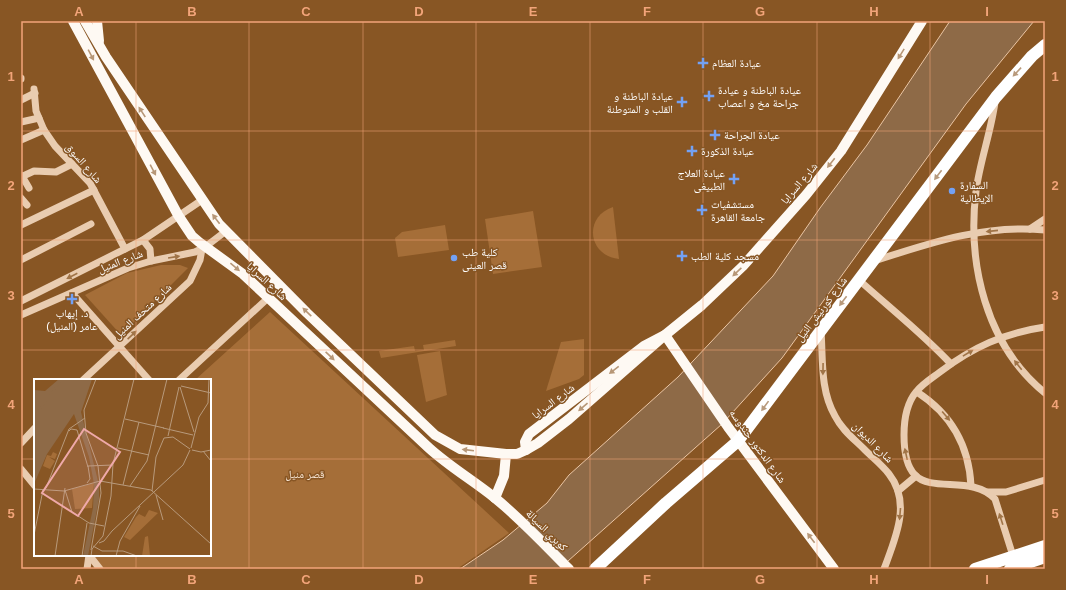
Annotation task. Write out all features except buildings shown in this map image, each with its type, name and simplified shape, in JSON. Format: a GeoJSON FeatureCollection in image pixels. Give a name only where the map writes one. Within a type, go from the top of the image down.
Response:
{"type":"FeatureCollection","features":[{"type":"Feature","properties":{"kind":"highway","name":"شارع كورنيش النيل"},"geometry":{"type":"LineString","coordinates":[[595,569],[666,503],[738,446],[821,330],[996,97],[1032,56],[1045,45]]}},
{"type":"Feature","properties":{"kind":"highway"},"geometry":{"type":"LineString","coordinates":[[975,569],[1045,546]]}},
{"type":"Feature","properties":{"kind":"highway"},"geometry":{"type":"LineString","coordinates":[[1010,569],[1044,560]]}},
{"type":"Feature","properties":{"kind":"main road","name":"شارع السرايا"},"geometry":{"type":"LineString","coordinates":[[73,21],[178,215],[192,236],[204,248],[230,263],[447,464],[508,509]]}},
{"type":"Feature","properties":{"kind":"main road","name":"شارع السرايا"},"geometry":{"type":"LineString","coordinates":[[85,21],[100,47],[202,200],[226,231],[307,313],[434,434],[460,449],[506,454],[517,454],[526,450],[525,442],[529,434],[644,346],[665,336],[702,305],[743,266],[806,195],[841,151],[922,21]]}},
{"type":"Feature","properties":{"kind":"main road"},"geometry":{"type":"LineString","coordinates":[[97,21],[100,47]]}},
{"type":"Feature","properties":{"kind":"main road","name":"شارع الدكتور حندوسه"},"geometry":{"type":"LineString","coordinates":[[665,336],[728,427],[738,446],[834,569]]}},
{"type":"Feature","properties":{"kind":"main road"},"geometry":{"type":"LineString","coordinates":[[495,498],[504,476],[506,454]]}},
{"type":"Feature","properties":{"kind":"main road","name":"كوبري السيالة"},"geometry":{"type":"LineString","coordinates":[[508,509],[569,569]]}},
{"type":"Feature","properties":{"kind":"street","name":"شارع السوق"},"geometry":{"type":"LineString","coordinates":[[21,100],[34,91],[36,111],[44,130],[55,146],[94,190],[125,249]]}},
{"type":"Feature","properties":{"kind":"street"},"geometry":{"type":"LineString","coordinates":[[996,97],[980,169],[973,233],[982,286],[999,337],[1024,372],[1045,393]]}},
{"type":"Feature","properties":{"kind":"street"},"geometry":{"type":"LineString","coordinates":[[21,122],[39,118]]}},
{"type":"Feature","properties":{"kind":"street"},"geometry":{"type":"LineString","coordinates":[[21,140],[44,130]]}},
{"type":"Feature","properties":{"kind":"street"},"geometry":{"type":"LineString","coordinates":[[29,188],[22,174],[34,171],[56,172],[72,164]]}},
{"type":"Feature","properties":{"kind":"street"},"geometry":{"type":"LineString","coordinates":[[21,225],[94,190]]}},
{"type":"Feature","properties":{"kind":"street"},"geometry":{"type":"LineString","coordinates":[[21,198],[27,205]]}},
{"type":"Feature","properties":{"kind":"street","name":"شارع المنيل"},"geometry":{"type":"LineString","coordinates":[[21,301],[143,240],[202,200]]}},
{"type":"Feature","properties":{"kind":"street"},"geometry":{"type":"LineString","coordinates":[[1030,229],[1045,219]]}},
{"type":"Feature","properties":{"kind":"street"},"geometry":{"type":"LineString","coordinates":[[21,260],[91,224]]}},
{"type":"Feature","properties":{"kind":"street"},"geometry":{"type":"LineString","coordinates":[[873,261],[921,246],[973,233],[1030,229],[1045,230]]}},
{"type":"Feature","properties":{"kind":"street","name":"شارع المنيل"},"geometry":{"type":"LineString","coordinates":[[21,316],[107,276],[151,261],[182,256],[204,248],[226,231]]}},
{"type":"Feature","properties":{"kind":"street"},"geometry":{"type":"LineString","coordinates":[[143,240],[150,249],[151,261]]}},
{"type":"Feature","properties":{"kind":"street","name":"شارع متحف المنيل"},"geometry":{"type":"LineString","coordinates":[[84,379],[190,281],[196,271],[204,248]]}},
{"type":"Feature","properties":{"kind":"street"},"geometry":{"type":"LineString","coordinates":[[859,280],[907,324],[932,344],[951,364]]}},
{"type":"Feature","properties":{"kind":"street"},"geometry":{"type":"LineString","coordinates":[[72,293],[148,379]]}},
{"type":"Feature","properties":{"kind":"street"},"geometry":{"type":"LineString","coordinates":[[180,379],[268,298]]}},
{"type":"Feature","properties":{"kind":"street"},"geometry":{"type":"LineString","coordinates":[[1014,556],[994,499],[988,492],[971,486],[935,482],[916,476],[909,468],[904,440],[906,415],[916,392],[951,364],[999,337],[1045,327]]}},
{"type":"Feature","properties":{"kind":"street","name":"شارع الديوان"},"geometry":{"type":"LineString","coordinates":[[821,330],[822,376],[829,404],[843,429],[886,471],[898,492],[901,513],[896,539],[884,569]]}},
{"type":"Feature","properties":{"kind":"street"},"geometry":{"type":"LineString","coordinates":[[916,392],[940,409],[957,431],[968,458],[971,486]]}},
{"type":"Feature","properties":{"kind":"street"},"geometry":{"type":"LineString","coordinates":[[21,443],[34,429]]}},
{"type":"Feature","properties":{"kind":"street"},"geometry":{"type":"LineString","coordinates":[[21,469],[34,485]]}},
{"type":"Feature","properties":{"kind":"street"},"geometry":{"type":"LineString","coordinates":[[898,492],[916,476]]}},
{"type":"Feature","properties":{"kind":"street"},"geometry":{"type":"LineString","coordinates":[[988,492],[1006,492],[1045,480]]}},
{"type":"Feature","properties":{"kind":"street"},"geometry":{"type":"LineString","coordinates":[[87,569],[89,556]]}},
{"type":"Feature","properties":{"kind":"street"},"geometry":{"type":"LineString","coordinates":[[90,556],[100,569]]}},
{"type":"Feature","properties":{"kind":"green space"},"geometry":{"type":"Polygon","coordinates":[[[613,207],[619,259],[609,256],[601,251],[593,236],[597,219],[603,212],[613,207]]]}},
{"type":"Feature","properties":{"kind":"green space"},"geometry":{"type":"Polygon","coordinates":[[[533,211],[542,267],[493,274],[485,219],[533,211]]]}},
{"type":"Feature","properties":{"kind":"green space"},"geometry":{"type":"Polygon","coordinates":[[[445,225],[449,250],[398,257],[395,238],[402,232],[445,225]]]}},
{"type":"Feature","properties":{"kind":"green space"},"geometry":{"type":"Polygon","coordinates":[[[161,265],[180,265],[188,268],[121,335],[85,295],[127,273],[161,265]]]}},
{"type":"Feature","properties":{"kind":"green space","name":"قصر منيل"},"geometry":{"type":"Polygon","coordinates":[[[270,312],[509,533],[457,569],[102,569],[92,556],[211,556],[211,379],[196,379],[270,312]]]}},
{"type":"Feature","properties":{"kind":"green space"},"geometry":{"type":"Polygon","coordinates":[[[584,339],[584,375],[579,379],[546,391],[561,342],[584,339]]]}},
{"type":"Feature","properties":{"kind":"green space"},"geometry":{"type":"Polygon","coordinates":[[[455,340],[456,346],[381,358],[379,351],[414,346],[415,351],[424,350],[423,345],[455,340]]]}},
{"type":"Feature","properties":{"kind":"green space"},"geometry":{"type":"Polygon","coordinates":[[[440,351],[447,395],[426,402],[417,355],[440,351]]]}},
{"type":"Feature","properties":{"kind":"shaded area"},"geometry":{"type":"Polygon","coordinates":[[[950,21],[1034,21],[966,104],[782,358],[722,424],[559,569],[460,569],[503,540],[547,503],[569,475],[678,377],[773,276],[820,208],[867,145],[950,21]]]}},
{"type":"Feature","properties":{"kind":"place","name":"عيادة العظام"},"geometry":{"type":"Point","coordinates":[703,63]}},
{"type":"Feature","properties":{"kind":"place","name":"عيادة الباطنة و عيادة جراحة مخ و اعصاب"},"geometry":{"type":"Point","coordinates":[709,96]}},
{"type":"Feature","properties":{"kind":"place","name":"عيادة الباطنة و القلب و المتوطنة"},"geometry":{"type":"Point","coordinates":[682,102]}},
{"type":"Feature","properties":{"kind":"place","name":"عيادة الجراحة"},"geometry":{"type":"Point","coordinates":[715,135]}},
{"type":"Feature","properties":{"kind":"place","name":"عيادة الذكورة"},"geometry":{"type":"Point","coordinates":[692,151]}},
{"type":"Feature","properties":{"kind":"place","name":"عيادة العلاج الطبيغى"},"geometry":{"type":"Point","coordinates":[734,179]}},
{"type":"Feature","properties":{"kind":"place","name":"السفارة الإيطالية"},"geometry":{"type":"Point","coordinates":[952,191]}},
{"type":"Feature","properties":{"kind":"place","name":"مستشفيات جامعة القاهرة"},"geometry":{"type":"Point","coordinates":[702,210]}},
{"type":"Feature","properties":{"kind":"place","name":"مسجد كلية الطب"},"geometry":{"type":"Point","coordinates":[682,256]}},
{"type":"Feature","properties":{"kind":"place","name":"كلية طب قصر العينى"},"geometry":{"type":"Point","coordinates":[454,258]}},
{"type":"Feature","properties":{"kind":"place","name":"د. إيهاب عامر (المنيل)"},"geometry":{"type":"Point","coordinates":[72,299]}}]}
